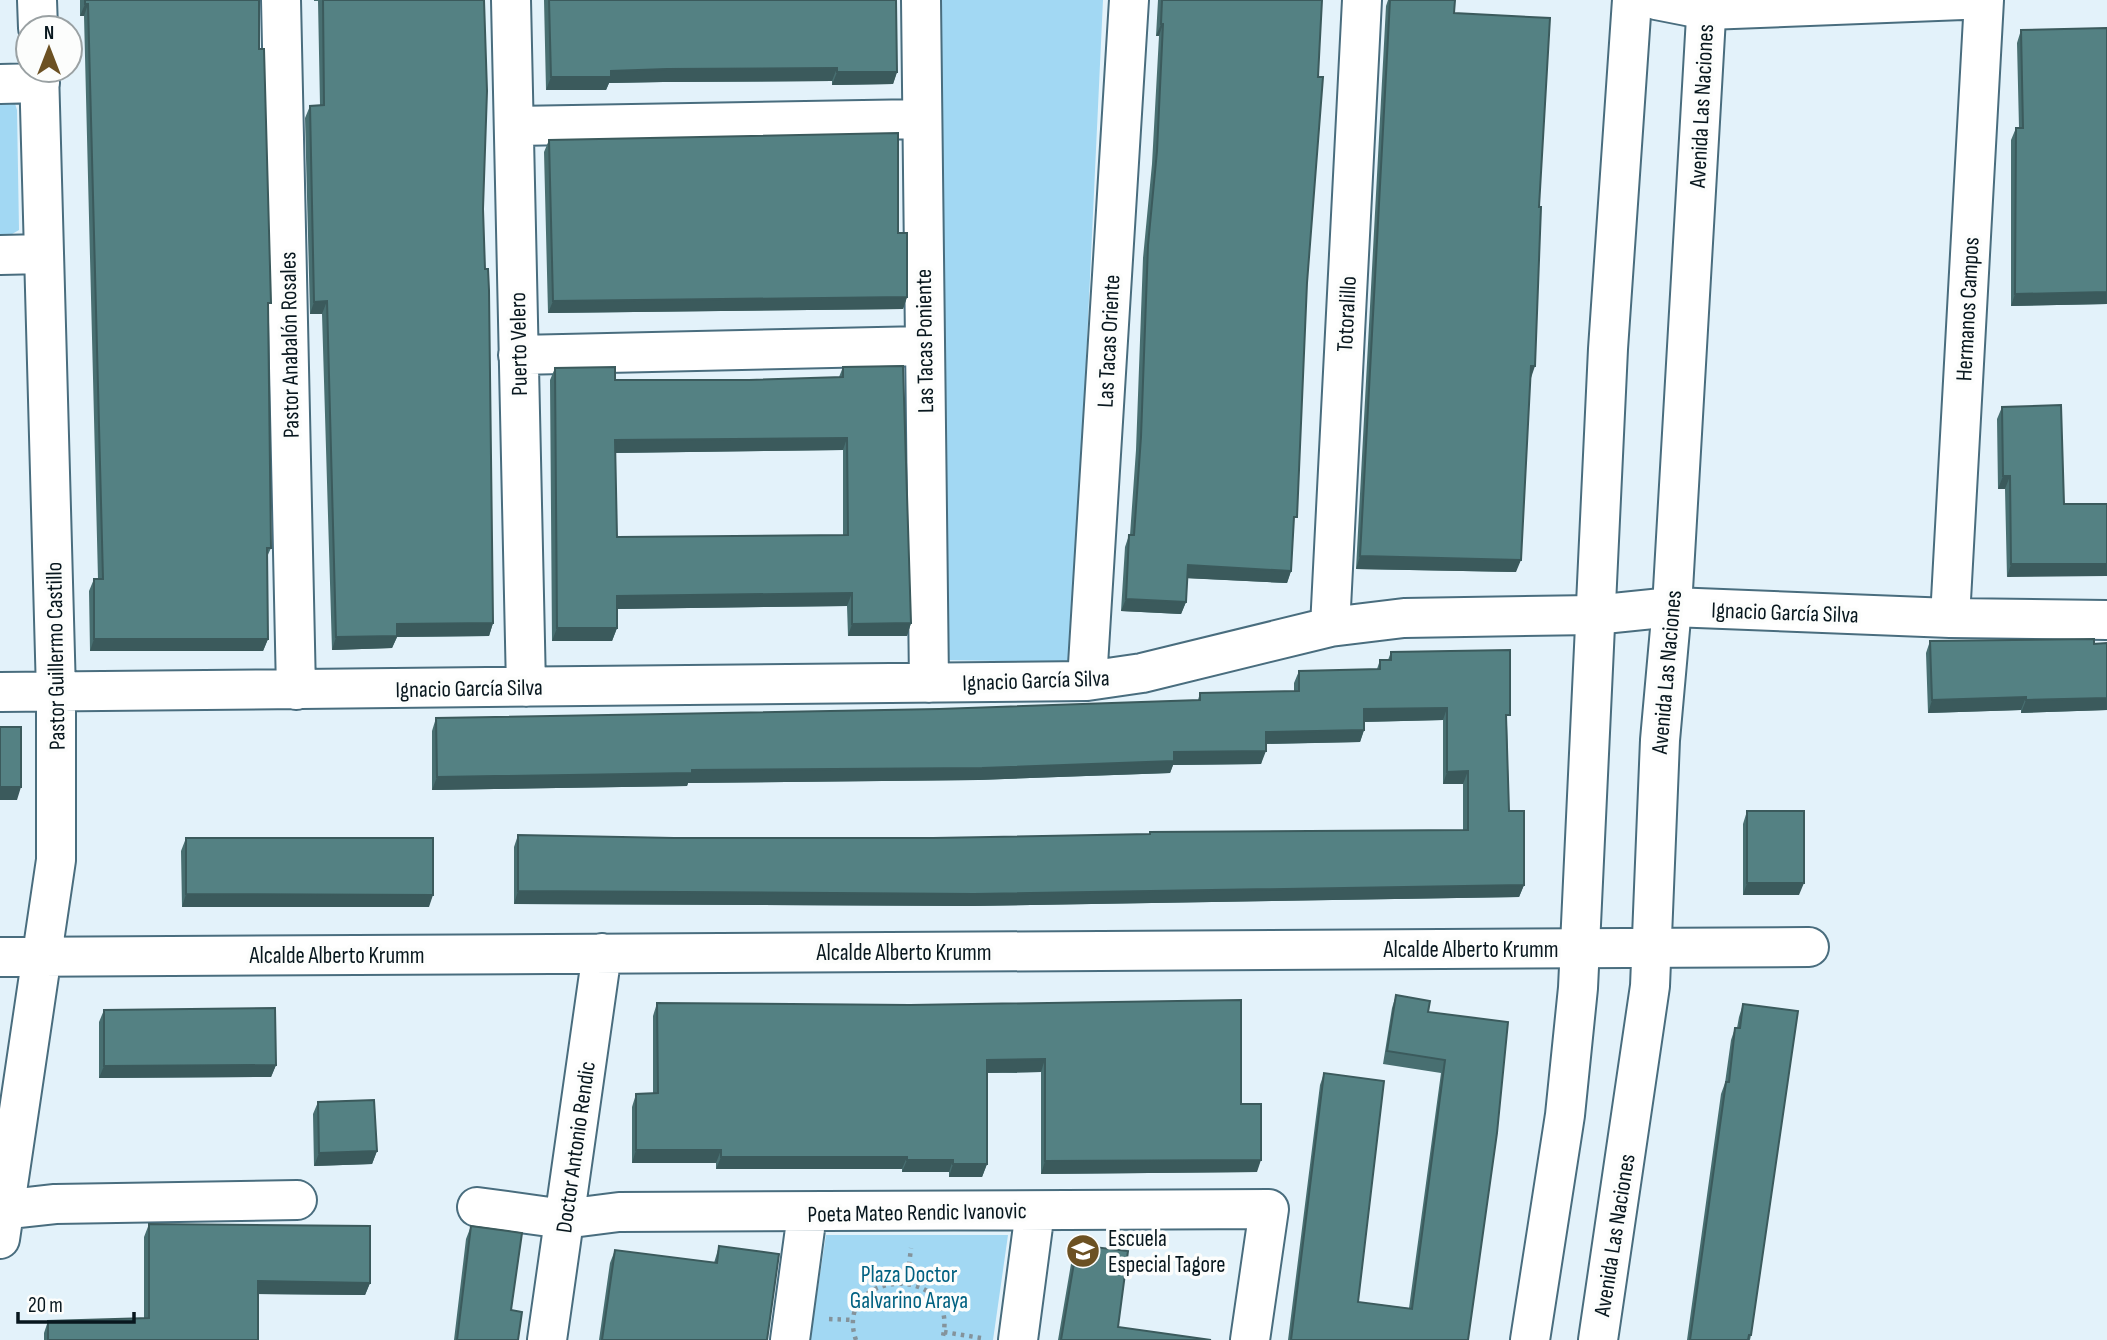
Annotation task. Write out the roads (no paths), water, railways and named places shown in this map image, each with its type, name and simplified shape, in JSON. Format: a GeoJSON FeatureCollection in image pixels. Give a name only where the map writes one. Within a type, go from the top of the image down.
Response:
{"type":"FeatureCollection","features":[{"type":"Feature","properties":{"kind":"street","name":"Pastor Anabalón Rosales"},"geometry":{"type":"LineString","coordinates":[[281,0],[296,690]]}},
{"type":"Feature","properties":{"kind":"street","name":"Puerto Velero"},"geometry":{"type":"LineString","coordinates":[[511,0],[526,687]]}},
{"type":"Feature","properties":{"kind":"street","name":"Las Tacas Poniente"},"geometry":{"type":"LineString","coordinates":[[922,0],[921,118],[929,683]]}},
{"type":"Feature","properties":{"kind":"street","name":"Las Tacas Oriente"},"geometry":{"type":"LineString","coordinates":[[1087,681],[1129,0]]}},
{"type":"Feature","properties":{"kind":"street","name":"Totoralillo"},"geometry":{"type":"LineString","coordinates":[[1330,627],[1362,0]]}},
{"type":"Feature","properties":{"kind":"street"},"geometry":{"type":"LineString","coordinates":[[1530,1340],[1564,1115],[1581,950],[1594,615],[1632,0]]}},
{"type":"Feature","properties":{"kind":"street"},"geometry":{"type":"LineString","coordinates":[[1656,0],[1707,5],[1963,0]]}},
{"type":"Feature","properties":{"kind":"street","name":"Hermanos Campos"},"geometry":{"type":"LineString","coordinates":[[1950,618],[1984,0]]}},
{"type":"Feature","properties":{"kind":"street","name":"Avenida Las Naciones"},"geometry":{"type":"LineString","coordinates":[[1598,1340],[1638,1076],[1652,947],[1660,740],[1672,607],[1707,5]]}},
{"type":"Feature","properties":{"kind":"street","name":"Pastor Guillermo Castillo"},"geometry":{"type":"LineString","coordinates":[[1,1220],[56,860],[56,692],[39,84]]}},
{"type":"Feature","properties":{"kind":"street"},"geometry":{"type":"LineString","coordinates":[[514,126],[921,118]]}},
{"type":"Feature","properties":{"kind":"street"},"geometry":{"type":"LineString","coordinates":[[0,255],[44,254]]}},
{"type":"Feature","properties":{"kind":"street"},"geometry":{"type":"LineString","coordinates":[[519,355],[924,346]]}},
{"type":"Feature","properties":{"kind":"street","name":"Ignacio García Silva"},"geometry":{"type":"LineString","coordinates":[[0,692],[1087,681],[1142,673],[1330,627],[1404,618],[1594,615],[1672,607],[1950,618],[2107,620]]}},
{"type":"Feature","properties":{"kind":"street","name":"Alcalde Alberto Krumm"},"geometry":{"type":"LineString","coordinates":[[0,957],[1809,947]]}},
{"type":"Feature","properties":{"kind":"street","name":"Doctor Antonio Rendic"},"geometry":{"type":"LineString","coordinates":[[547,1340],[602,953]]}},
{"type":"Feature","properties":{"kind":"street"},"geometry":{"type":"LineString","coordinates":[[1,1220],[55,1204],[297,1200]]}},
{"type":"Feature","properties":{"kind":"street","name":"Poeta Mateo Rendic Ivanovic"},"geometry":{"type":"LineString","coordinates":[[477,1207],[564,1219],[620,1213],[807,1214],[1269,1209],[1250,1340]]}},
{"type":"Feature","properties":{"kind":"street"},"geometry":{"type":"LineString","coordinates":[[1018,1340],[1035,1211]]}},
{"type":"Feature","properties":{"kind":"street"},"geometry":{"type":"LineString","coordinates":[[790,1340],[807,1214]]}},
{"type":"Feature","properties":{"kind":"place","name":"Escuela Especial Tagore"},"geometry":{"type":"Point","coordinates":[1083,1251]}},
{"type":"Feature","properties":{"kind":"park label","name":"Plaza Doctor Galvarino Araya"},"geometry":{"type":"Point","coordinates":[909,1287]}}]}
